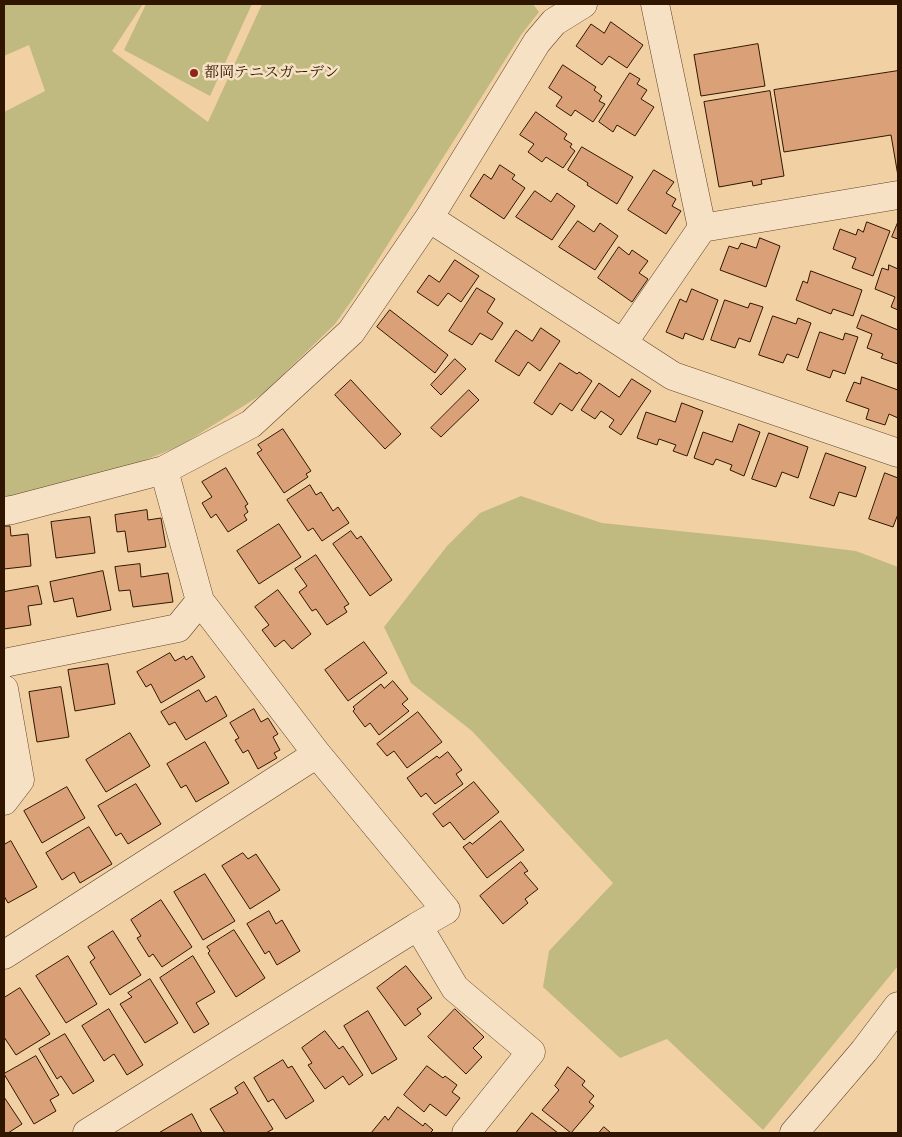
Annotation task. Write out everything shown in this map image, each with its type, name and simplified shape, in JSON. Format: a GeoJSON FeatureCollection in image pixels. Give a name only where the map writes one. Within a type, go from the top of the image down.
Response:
{"type":"FeatureCollection","features":[{"type":"Feature","properties":{"kind":"street"},"geometry":{"type":"LineString","coordinates":[[4,511],[164,470],[251,424],[351,332],[429,218],[537,42],[554,22],[583,4]]}},
{"type":"Feature","properties":{"kind":"street"},"geometry":{"type":"LineString","coordinates":[[655,4],[702,228]]}},
{"type":"Feature","properties":{"kind":"street"},"geometry":{"type":"LineString","coordinates":[[623,343],[702,228],[898,195]]}},
{"type":"Feature","properties":{"kind":"street"},"geometry":{"type":"LineString","coordinates":[[429,218],[673,376],[898,453]]}},
{"type":"Feature","properties":{"kind":"street"},"geometry":{"type":"LineString","coordinates":[[87,1133],[446,910],[317,754],[200,601],[164,470]]}},
{"type":"Feature","properties":{"kind":"street"},"geometry":{"type":"LineString","coordinates":[[4,663],[178,628],[200,601]]}},
{"type":"Feature","properties":{"kind":"street"},"geometry":{"type":"LineString","coordinates":[[4,689],[20,780],[4,801]]}},
{"type":"Feature","properties":{"kind":"street"},"geometry":{"type":"LineString","coordinates":[[4,955],[317,754]]}},
{"type":"Feature","properties":{"kind":"street"},"geometry":{"type":"LineString","coordinates":[[418,926],[455,988],[531,1052],[466,1133]]}},
{"type":"Feature","properties":{"kind":"street"},"geometry":{"type":"LineString","coordinates":[[794,1133],[864,1051],[898,1006]]}},
{"type":"Feature","properties":{"kind":"shaded area"},"geometry":{"type":"Polygon","coordinates":[[[4,4],[143,4],[112,51],[208,122],[262,4],[533,4],[539,12],[521,35],[355,296],[335,324],[264,393],[180,446],[103,477],[4,499],[4,112],[45,91],[29,45],[4,56],[4,4]]]}},
{"type":"Feature","properties":{"kind":"shaded area","name":"都岡テニスガーデン"},"geometry":{"type":"Polygon","coordinates":[[[146,4],[252,4],[210,96],[124,50],[146,4]]]}},
{"type":"Feature","properties":{"kind":"shaded area"},"geometry":{"type":"Polygon","coordinates":[[[521,496],[602,523],[856,551],[898,567],[898,966],[763,1130],[667,1039],[620,1058],[543,987],[549,951],[613,883],[472,731],[411,683],[384,627],[447,546],[480,513],[521,496]]]}},
{"type":"Feature","properties":{"kind":"building"},"geometry":{"type":"Polygon","coordinates":[[[611,22],[643,45],[627,68],[609,56],[602,65],[576,46],[591,24],[604,33],[611,22]]]}},
{"type":"Feature","properties":{"kind":"building"},"geometry":{"type":"Polygon","coordinates":[[[758,44],[765,86],[701,96],[694,55],[758,44]]]}},
{"type":"Feature","properties":{"kind":"building"},"geometry":{"type":"Polygon","coordinates":[[[563,65],[596,87],[594,90],[602,96],[599,101],[605,104],[593,122],[575,110],[571,116],[556,106],[562,97],[549,88],[563,65]]]}},
{"type":"Feature","properties":{"kind":"building"},"geometry":{"type":"Polygon","coordinates":[[[898,71],[898,176],[891,135],[784,152],[774,90],[898,71]]]}},
{"type":"Feature","properties":{"kind":"building"},"geometry":{"type":"Polygon","coordinates":[[[630,73],[640,79],[637,84],[647,90],[641,99],[654,107],[635,136],[617,125],[613,132],[599,122],[630,73]]]}},
{"type":"Feature","properties":{"kind":"building"},"geometry":{"type":"Polygon","coordinates":[[[770,91],[784,176],[761,180],[762,184],[753,186],[752,181],[719,187],[704,102],[770,91]]]}},
{"type":"Feature","properties":{"kind":"building"},"geometry":{"type":"Polygon","coordinates":[[[536,112],[567,134],[564,139],[572,144],[570,147],[575,151],[563,168],[546,157],[542,162],[528,152],[534,144],[520,135],[536,112]]]}},
{"type":"Feature","properties":{"kind":"building"},"geometry":{"type":"Polygon","coordinates":[[[582,147],[633,177],[617,204],[568,170],[582,147]]]}},
{"type":"Feature","properties":{"kind":"building"},"geometry":{"type":"Polygon","coordinates":[[[500,165],[515,175],[512,179],[525,188],[504,219],[470,196],[484,174],[491,179],[500,165]]]}},
{"type":"Feature","properties":{"kind":"building"},"geometry":{"type":"Polygon","coordinates":[[[654,170],[674,182],[666,193],[676,199],[672,206],[681,211],[666,234],[628,210],[654,170]]]}},
{"type":"Feature","properties":{"kind":"building"},"geometry":{"type":"Polygon","coordinates":[[[535,191],[551,202],[557,193],[575,206],[552,240],[516,217],[535,191]]]}},
{"type":"Feature","properties":{"kind":"building"},"geometry":{"type":"Polygon","coordinates":[[[578,221],[594,232],[600,223],[618,236],[595,270],[559,247],[578,221]]]}},
{"type":"Feature","properties":{"kind":"building"},"geometry":{"type":"Polygon","coordinates":[[[867,222],[890,231],[873,276],[852,268],[856,258],[833,249],[840,229],[856,235],[858,229],[863,232],[867,222]]]}},
{"type":"Feature","properties":{"kind":"building"},"geometry":{"type":"Polygon","coordinates":[[[898,222],[898,239],[892,237],[898,222]]]}},
{"type":"Feature","properties":{"kind":"building"},"geometry":{"type":"Polygon","coordinates":[[[760,238],[780,246],[766,287],[720,270],[729,246],[738,249],[741,243],[756,248],[760,238]]]}},
{"type":"Feature","properties":{"kind":"building"},"geometry":{"type":"Polygon","coordinates":[[[619,247],[629,255],[632,250],[648,261],[639,273],[648,279],[632,302],[598,278],[619,247]]]}},
{"type":"Feature","properties":{"kind":"building"},"geometry":{"type":"Polygon","coordinates":[[[455,260],[479,276],[461,302],[448,293],[438,306],[417,292],[429,275],[439,282],[455,260]]]}},
{"type":"Feature","properties":{"kind":"building"},"geometry":{"type":"Polygon","coordinates":[[[889,265],[898,269],[898,310],[891,307],[895,297],[875,289],[882,268],[888,270],[889,265]]]}},
{"type":"Feature","properties":{"kind":"building"},"geometry":{"type":"Polygon","coordinates":[[[811,271],[862,290],[853,316],[833,309],[831,314],[796,300],[803,281],[807,283],[811,271]]]}},
{"type":"Feature","properties":{"kind":"building"},"geometry":{"type":"Polygon","coordinates":[[[477,288],[495,299],[487,312],[503,323],[492,340],[480,333],[472,345],[449,331],[477,288]]]}},
{"type":"Feature","properties":{"kind":"building"},"geometry":{"type":"Polygon","coordinates":[[[692,289],[718,300],[703,340],[685,333],[683,339],[666,332],[680,299],[686,302],[692,289]]]}},
{"type":"Feature","properties":{"kind":"building"},"geometry":{"type":"Polygon","coordinates":[[[725,300],[748,308],[750,303],[763,307],[750,342],[739,338],[735,348],[711,340],[725,300]]]}},
{"type":"Feature","properties":{"kind":"building"},"geometry":{"type":"Polygon","coordinates":[[[390,310],[448,355],[435,373],[377,327],[390,310]]]}},
{"type":"Feature","properties":{"kind":"building"},"geometry":{"type":"Polygon","coordinates":[[[862,315],[898,330],[898,364],[881,358],[883,354],[867,348],[872,334],[857,328],[862,315]]]}},
{"type":"Feature","properties":{"kind":"building"},"geometry":{"type":"Polygon","coordinates":[[[773,316],[796,324],[798,318],[811,323],[798,358],[787,354],[783,363],[759,355],[773,316]]]}},
{"type":"Feature","properties":{"kind":"building"},"geometry":{"type":"Polygon","coordinates":[[[541,328],[560,341],[540,371],[528,362],[519,376],[495,361],[516,330],[532,341],[541,328]]]}},
{"type":"Feature","properties":{"kind":"building"},"geometry":{"type":"Polygon","coordinates":[[[820,332],[843,340],[845,333],[858,337],[845,374],[833,370],[830,378],[807,370],[820,332]]]}},
{"type":"Feature","properties":{"kind":"building"},"geometry":{"type":"Polygon","coordinates":[[[455,359],[466,369],[441,395],[431,385],[455,359]]]}},
{"type":"Feature","properties":{"kind":"building"},"geometry":{"type":"Polygon","coordinates":[[[560,363],[592,381],[572,411],[560,403],[552,415],[534,403],[560,363]]]}},
{"type":"Feature","properties":{"kind":"building"},"geometry":{"type":"Polygon","coordinates":[[[862,377],[898,390],[898,418],[889,414],[885,425],[866,419],[869,409],[846,401],[854,382],[860,384],[862,377]]]}},
{"type":"Feature","properties":{"kind":"building"},"geometry":{"type":"Polygon","coordinates":[[[632,379],[651,391],[621,435],[609,427],[614,420],[601,411],[595,419],[581,410],[599,383],[619,397],[632,379]]]}},
{"type":"Feature","properties":{"kind":"building"},"geometry":{"type":"Polygon","coordinates":[[[351,380],[401,434],[385,449],[335,395],[351,380]]]}},
{"type":"Feature","properties":{"kind":"building"},"geometry":{"type":"Polygon","coordinates":[[[469,390],[479,400],[441,437],[431,428],[469,390]]]}},
{"type":"Feature","properties":{"kind":"building"},"geometry":{"type":"Polygon","coordinates":[[[682,403],[703,411],[687,456],[673,451],[676,445],[659,439],[657,445],[637,438],[646,412],[675,422],[682,403]]]}},
{"type":"Feature","properties":{"kind":"building"},"geometry":{"type":"Polygon","coordinates":[[[739,424],[760,432],[744,476],[730,470],[732,465],[716,459],[713,465],[694,458],[703,432],[732,442],[739,424]]]}},
{"type":"Feature","properties":{"kind":"building"},"geometry":{"type":"Polygon","coordinates":[[[283,429],[311,471],[306,474],[308,477],[284,493],[257,453],[262,450],[258,445],[283,429]]]}},
{"type":"Feature","properties":{"kind":"building"},"geometry":{"type":"Polygon","coordinates":[[[769,433],[808,447],[798,478],[782,472],[776,487],[752,479],[769,433]]]}},
{"type":"Feature","properties":{"kind":"building"},"geometry":{"type":"Polygon","coordinates":[[[826,453],[866,467],[856,497],[839,492],[834,506],[810,498],[826,453]]]}},
{"type":"Feature","properties":{"kind":"building"},"geometry":{"type":"Polygon","coordinates":[[[226,468],[248,504],[245,506],[248,512],[244,515],[247,520],[228,532],[216,514],[211,518],[202,503],[212,497],[202,482],[226,468]]]}},
{"type":"Feature","properties":{"kind":"building"},"geometry":{"type":"Polygon","coordinates":[[[885,473],[898,478],[898,514],[893,527],[869,519],[885,473]]]}},
{"type":"Feature","properties":{"kind":"building"},"geometry":{"type":"Polygon","coordinates":[[[310,485],[316,495],[321,492],[333,511],[338,507],[349,523],[322,541],[313,528],[308,531],[287,500],[310,485]]]}},
{"type":"Feature","properties":{"kind":"building"},"geometry":{"type":"Polygon","coordinates":[[[147,510],[148,520],[161,518],[166,547],[128,552],[125,531],[117,532],[115,515],[147,510]]]}},
{"type":"Feature","properties":{"kind":"building"},"geometry":{"type":"Polygon","coordinates":[[[90,517],[95,553],[56,558],[51,522],[90,517]]]}},
{"type":"Feature","properties":{"kind":"building"},"geometry":{"type":"Polygon","coordinates":[[[279,524],[301,557],[259,584],[237,551],[279,524]]]}},
{"type":"Feature","properties":{"kind":"building"},"geometry":{"type":"Polygon","coordinates":[[[4,526],[10,526],[11,536],[28,534],[31,566],[4,569],[4,526]]]}},
{"type":"Feature","properties":{"kind":"building"},"geometry":{"type":"Polygon","coordinates":[[[351,531],[357,539],[361,536],[392,580],[370,596],[333,544],[351,531]]]}},
{"type":"Feature","properties":{"kind":"building"},"geometry":{"type":"Polygon","coordinates":[[[316,555],[349,604],[344,607],[347,612],[327,625],[316,609],[312,611],[299,592],[307,586],[295,569],[316,555]]]}},
{"type":"Feature","properties":{"kind":"building"},"geometry":{"type":"Polygon","coordinates":[[[140,564],[141,577],[168,573],[173,602],[133,607],[130,590],[119,591],[115,567],[140,564]]]}},
{"type":"Feature","properties":{"kind":"building"},"geometry":{"type":"Polygon","coordinates":[[[103,571],[111,610],[77,617],[73,598],[54,602],[50,582],[103,571]]]}},
{"type":"Feature","properties":{"kind":"building"},"geometry":{"type":"Polygon","coordinates":[[[38,586],[42,604],[28,606],[31,625],[4,629],[4,592],[38,586]]]}},
{"type":"Feature","properties":{"kind":"building"},"geometry":{"type":"Polygon","coordinates":[[[278,590],[311,634],[292,649],[284,640],[275,647],[262,630],[269,625],[255,607],[278,590]]]}},
{"type":"Feature","properties":{"kind":"building"},"geometry":{"type":"Polygon","coordinates":[[[364,642],[387,673],[348,701],[325,670],[364,642]]]}},
{"type":"Feature","properties":{"kind":"building"},"geometry":{"type":"Polygon","coordinates":[[[170,653],[175,661],[184,656],[186,660],[192,656],[205,677],[161,703],[151,684],[146,687],[137,672],[170,653]]]}},
{"type":"Feature","properties":{"kind":"building"},"geometry":{"type":"Polygon","coordinates":[[[108,664],[115,704],[75,711],[68,670],[108,664]]]}},
{"type":"Feature","properties":{"kind":"building"},"geometry":{"type":"Polygon","coordinates":[[[393,681],[408,699],[402,704],[409,711],[379,735],[370,723],[365,727],[353,711],[355,709],[353,707],[381,684],[384,688],[393,681]]]}},
{"type":"Feature","properties":{"kind":"building"},"geometry":{"type":"Polygon","coordinates":[[[61,687],[69,737],[37,742],[29,692],[61,687]]]}},
{"type":"Feature","properties":{"kind":"building"},"geometry":{"type":"Polygon","coordinates":[[[199,690],[206,702],[216,696],[227,716],[186,740],[175,722],[169,725],[161,712],[199,690]]]}},
{"type":"Feature","properties":{"kind":"building"},"geometry":{"type":"Polygon","coordinates":[[[254,709],[261,722],[268,718],[278,734],[273,737],[280,750],[274,753],[277,758],[258,769],[248,750],[243,753],[235,740],[239,738],[230,723],[254,709]]]}},
{"type":"Feature","properties":{"kind":"building"},"geometry":{"type":"Polygon","coordinates":[[[418,712],[442,742],[407,768],[394,751],[387,756],[377,744],[418,712]]]}},
{"type":"Feature","properties":{"kind":"building"},"geometry":{"type":"Polygon","coordinates":[[[130,733],[150,766],[106,792],[86,760],[130,733]]]}},
{"type":"Feature","properties":{"kind":"building"},"geometry":{"type":"Polygon","coordinates":[[[205,742],[229,783],[196,802],[186,785],[181,788],[167,764],[205,742]]]}},
{"type":"Feature","properties":{"kind":"building"},"geometry":{"type":"Polygon","coordinates":[[[448,752],[462,770],[456,774],[463,784],[435,804],[426,793],[421,797],[407,778],[437,756],[439,758],[448,752]]]}},
{"type":"Feature","properties":{"kind":"building"},"geometry":{"type":"Polygon","coordinates":[[[474,782],[499,812],[464,840],[450,822],[443,827],[433,814],[474,782]]]}},
{"type":"Feature","properties":{"kind":"building"},"geometry":{"type":"Polygon","coordinates":[[[136,784],[161,824],[128,844],[121,833],[116,836],[98,806],[136,784]]]}},
{"type":"Feature","properties":{"kind":"building"},"geometry":{"type":"Polygon","coordinates":[[[67,787],[85,818],[42,843],[24,811],[67,787]]]}},
{"type":"Feature","properties":{"kind":"building"},"geometry":{"type":"Polygon","coordinates":[[[501,821],[524,850],[487,878],[463,847],[470,842],[472,844],[501,821]]]}},
{"type":"Feature","properties":{"kind":"building"},"geometry":{"type":"Polygon","coordinates":[[[89,827],[112,864],[80,883],[74,872],[62,880],[46,853],[89,827]]]}},
{"type":"Feature","properties":{"kind":"building"},"geometry":{"type":"Polygon","coordinates":[[[11,841],[37,887],[8,903],[4,896],[4,845],[11,841]]]}},
{"type":"Feature","properties":{"kind":"building"},"geometry":{"type":"Polygon","coordinates":[[[243,853],[248,859],[256,854],[280,890],[250,909],[222,866],[243,853]]]}},
{"type":"Feature","properties":{"kind":"building"},"geometry":{"type":"Polygon","coordinates":[[[521,862],[528,871],[524,873],[538,889],[525,899],[528,903],[503,924],[480,896],[521,862]]]}},
{"type":"Feature","properties":{"kind":"building"},"geometry":{"type":"Polygon","coordinates":[[[205,874],[235,921],[203,940],[174,892],[205,874]]]}},
{"type":"Feature","properties":{"kind":"building"},"geometry":{"type":"Polygon","coordinates":[[[161,900],[192,947],[162,967],[153,954],[149,957],[137,938],[141,936],[131,920],[161,900]]]}},
{"type":"Feature","properties":{"kind":"building"},"geometry":{"type":"Polygon","coordinates":[[[269,911],[276,924],[282,920],[300,951],[277,965],[269,951],[265,954],[247,924],[269,911]]]}},
{"type":"Feature","properties":{"kind":"building"},"geometry":{"type":"Polygon","coordinates":[[[234,930],[265,978],[236,997],[208,953],[210,951],[207,947],[234,930]]]}},
{"type":"Feature","properties":{"kind":"building"},"geometry":{"type":"Polygon","coordinates":[[[113,931],[141,975],[110,995],[90,962],[95,958],[88,947],[113,931]]]}},
{"type":"Feature","properties":{"kind":"building"},"geometry":{"type":"Polygon","coordinates":[[[68,956],[97,1004],[66,1023],[36,976],[68,956]]]}},
{"type":"Feature","properties":{"kind":"building"},"geometry":{"type":"Polygon","coordinates":[[[193,956],[215,992],[196,1003],[209,1024],[194,1033],[160,978],[193,956]]]}},
{"type":"Feature","properties":{"kind":"building"},"geometry":{"type":"Polygon","coordinates":[[[406,966],[432,998],[417,1009],[421,1014],[405,1026],[377,988],[406,966]]]}},
{"type":"Feature","properties":{"kind":"building"},"geometry":{"type":"Polygon","coordinates":[[[150,979],[178,1023],[145,1043],[120,1004],[132,997],[128,993],[150,979]]]}},
{"type":"Feature","properties":{"kind":"building"},"geometry":{"type":"Polygon","coordinates":[[[20,988],[50,1034],[16,1055],[4,1037],[4,998],[20,988]]]}},
{"type":"Feature","properties":{"kind":"building"},"geometry":{"type":"Polygon","coordinates":[[[109,1009],[143,1065],[127,1075],[114,1054],[104,1061],[82,1026],[109,1009]]]}},
{"type":"Feature","properties":{"kind":"building"},"geometry":{"type":"Polygon","coordinates":[[[455,1009],[484,1037],[473,1048],[482,1057],[466,1074],[428,1037],[455,1009]]]}},
{"type":"Feature","properties":{"kind":"building"},"geometry":{"type":"Polygon","coordinates":[[[368,1011],[397,1059],[372,1074],[344,1026],[368,1011]]]}},
{"type":"Feature","properties":{"kind":"building"},"geometry":{"type":"Polygon","coordinates":[[[325,1031],[339,1049],[343,1046],[363,1075],[349,1085],[343,1076],[325,1089],[308,1065],[312,1063],[302,1048],[325,1031]]]}},
{"type":"Feature","properties":{"kind":"building"},"geometry":{"type":"Polygon","coordinates":[[[65,1034],[94,1081],[73,1094],[61,1076],[57,1079],[39,1049],[65,1034]]]}},
{"type":"Feature","properties":{"kind":"building"},"geometry":{"type":"Polygon","coordinates":[[[36,1056],[59,1095],[50,1100],[56,1111],[34,1124],[4,1074],[36,1056]]]}},
{"type":"Feature","properties":{"kind":"building"},"geometry":{"type":"Polygon","coordinates":[[[283,1060],[288,1068],[292,1066],[314,1101],[286,1119],[273,1099],[268,1102],[254,1078],[283,1060]]]}},
{"type":"Feature","properties":{"kind":"building"},"geometry":{"type":"Polygon","coordinates":[[[427,1066],[443,1078],[445,1076],[457,1085],[452,1092],[460,1098],[446,1116],[430,1104],[424,1112],[404,1095],[427,1066]]]}},
{"type":"Feature","properties":{"kind":"building"},"geometry":{"type":"Polygon","coordinates":[[[568,1067],[585,1081],[582,1085],[594,1096],[589,1102],[594,1106],[571,1133],[542,1110],[559,1090],[555,1086],[568,1067]]]}},
{"type":"Feature","properties":{"kind":"building"},"geometry":{"type":"Polygon","coordinates":[[[244,1082],[273,1129],[266,1133],[225,1133],[210,1109],[238,1093],[235,1088],[244,1082]]]}},
{"type":"Feature","properties":{"kind":"building"},"geometry":{"type":"Polygon","coordinates":[[[4,1097],[22,1124],[8,1133],[4,1133],[4,1097]]]}},
{"type":"Feature","properties":{"kind":"building"},"geometry":{"type":"Polygon","coordinates":[[[398,1107],[423,1126],[425,1123],[433,1130],[430,1133],[371,1133],[385,1116],[388,1120],[398,1107]]]}},
{"type":"Feature","properties":{"kind":"building"},"geometry":{"type":"Polygon","coordinates":[[[532,1113],[558,1133],[516,1133],[532,1113]]]}},
{"type":"Feature","properties":{"kind":"building"},"geometry":{"type":"Polygon","coordinates":[[[192,1114],[202,1133],[159,1133],[192,1114]]]}},
{"type":"Feature","properties":{"kind":"building"},"geometry":{"type":"Polygon","coordinates":[[[604,1127],[611,1133],[599,1133],[604,1127]]]}},
{"type":"Feature","properties":{"kind":"place","name":"都岡テニスガーデン"},"geometry":{"type":"Point","coordinates":[194,73]}}]}
